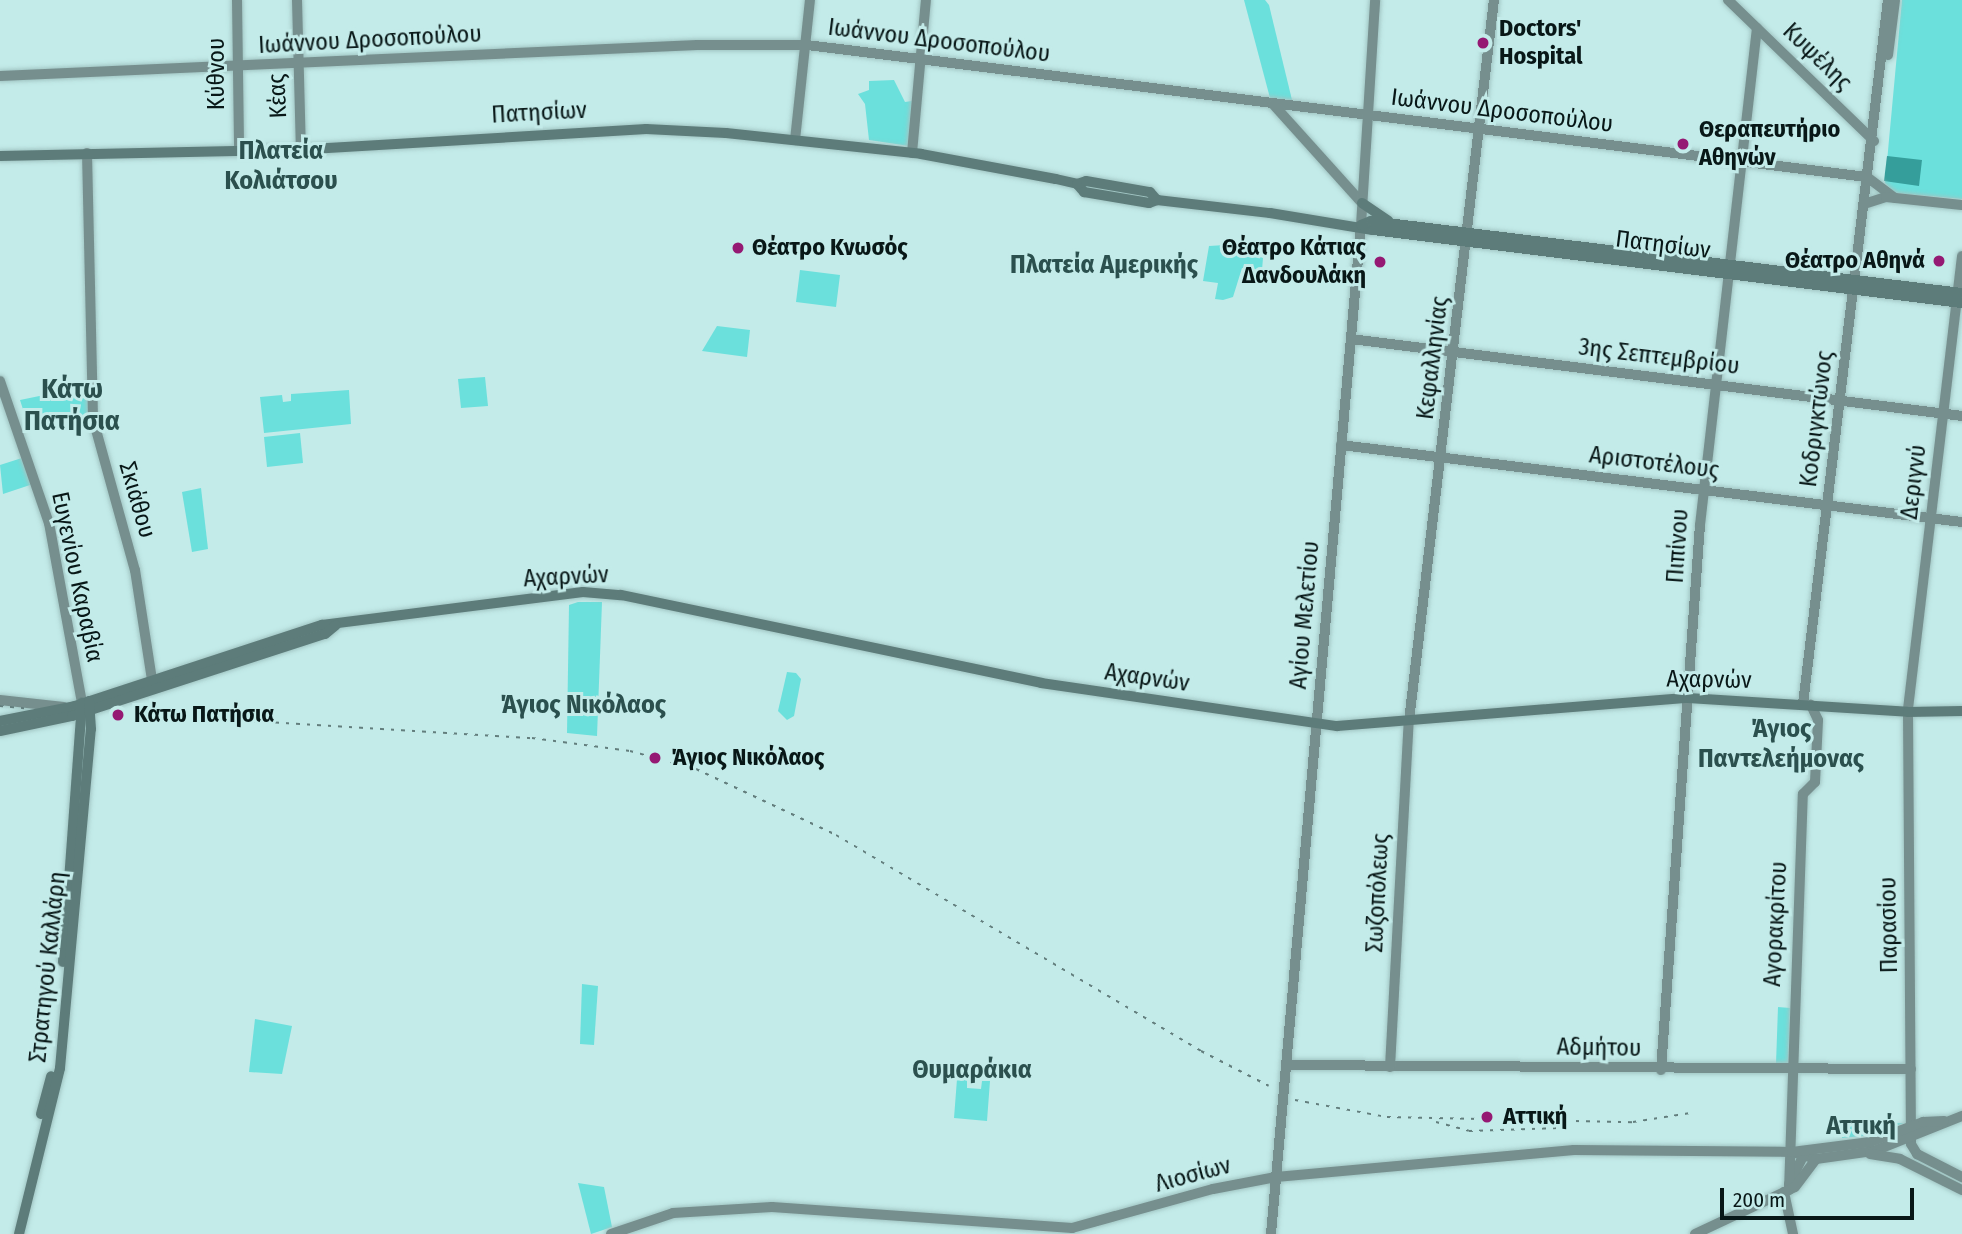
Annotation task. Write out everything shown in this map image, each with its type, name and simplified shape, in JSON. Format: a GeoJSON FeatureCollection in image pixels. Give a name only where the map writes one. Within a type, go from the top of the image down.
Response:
{"type":"FeatureCollection","features":[{"type":"Feature","properties":{"kind":"main road","name":"Πατησίων"},"geometry":{"type":"LineString","coordinates":[[0,156],[301,149],[646,129],[795,140],[912,153],[1077,184],[1086,181],[1150,192],[1157,200],[1361,225],[1370,230],[1467,237],[1960,297]]}},
{"type":"Feature","properties":{"kind":"main road"},"geometry":{"type":"LineString","coordinates":[[1362,203],[1401,224]]}},
{"type":"Feature","properties":{"kind":"main road","name":"Πατησίων"},"geometry":{"type":"LineString","coordinates":[[1361,225],[1371,220],[1467,237]]}},
{"type":"Feature","properties":{"kind":"main road","name":"Αχαρνών"},"geometry":{"type":"LineString","coordinates":[[0,732],[60,720],[86,707],[153,685],[325,634],[335,625],[556,594],[604,593],[1031,681],[1317,723],[1409,721],[1688,698],[1908,712],[1962,711]]}},
{"type":"Feature","properties":{"kind":"main road","name":"Αχαρνών"},"geometry":{"type":"LineString","coordinates":[[0,721],[86,707]]}},
{"type":"Feature","properties":{"kind":"main road","name":"Στρατηγού Καλλάρη"},"geometry":{"type":"LineString","coordinates":[[12,1234],[54,1063],[86,707]]}},
{"type":"Feature","properties":{"kind":"main road","name":"Στρατηγού Καλλάρη"},"geometry":{"type":"LineString","coordinates":[[19,1234],[60,1068],[86,707]]}},
{"type":"Feature","properties":{"kind":"main road"},"geometry":{"type":"LineString","coordinates":[[60,720],[78,725],[83,736]]}},
{"type":"Feature","properties":{"kind":"street","name":"Κύθνου"},"geometry":{"type":"LineString","coordinates":[[237,0],[239,149]]}},
{"type":"Feature","properties":{"kind":"street","name":"Κέας"},"geometry":{"type":"LineString","coordinates":[[297,0],[301,149]]}},
{"type":"Feature","properties":{"kind":"street"},"geometry":{"type":"LineString","coordinates":[[795,140],[810,0]]}},
{"type":"Feature","properties":{"kind":"street"},"geometry":{"type":"LineString","coordinates":[[912,153],[926,0]]}},
{"type":"Feature","properties":{"kind":"street","name":"Αγίου Μελετίου"},"geometry":{"type":"LineString","coordinates":[[1271,1234],[1361,225],[1375,0]]}},
{"type":"Feature","properties":{"kind":"street","name":"Κεφαλληνίας"},"geometry":{"type":"LineString","coordinates":[[1409,721],[1456,352],[1494,0]]}},
{"type":"Feature","properties":{"kind":"street","name":"Κυψέλης"},"geometry":{"type":"LineString","coordinates":[[1728,0],[1874,141]]}},
{"type":"Feature","properties":{"kind":"street"},"geometry":{"type":"LineString","coordinates":[[1874,141],[1888,0]]}},
{"type":"Feature","properties":{"kind":"street"},"geometry":{"type":"LineString","coordinates":[[1874,141],[1895,0]]}},
{"type":"Feature","properties":{"kind":"street","name":"Πιπίνου"},"geometry":{"type":"LineString","coordinates":[[1661,1070],[1703,491],[1757,28]]}},
{"type":"Feature","properties":{"kind":"street","name":"Ιωάννου Δροσοπούλου"},"geometry":{"type":"LineString","coordinates":[[0,76],[297,65],[697,45],[805,45],[1870,179]]}},
{"type":"Feature","properties":{"kind":"street"},"geometry":{"type":"LineString","coordinates":[[1273,104],[1362,203]]}},
{"type":"Feature","properties":{"kind":"street","name":"Κοδριγκτώνος"},"geometry":{"type":"LineString","coordinates":[[1807,705],[1854,285],[1874,141]]}},
{"type":"Feature","properties":{"kind":"street","name":"Σκιάθου"},"geometry":{"type":"LineString","coordinates":[[87,153],[93,419],[135,570],[153,685]]}},
{"type":"Feature","properties":{"kind":"street"},"geometry":{"type":"LineString","coordinates":[[1870,179],[1894,197]]}},
{"type":"Feature","properties":{"kind":"street"},"geometry":{"type":"LineString","coordinates":[[1864,204],[1894,197],[1962,205]]}},
{"type":"Feature","properties":{"kind":"street","name":"Δεριγνύ"},"geometry":{"type":"LineString","coordinates":[[1908,712],[1943,414],[1960,297],[1962,256]]}},
{"type":"Feature","properties":{"kind":"street","name":"3ης Σεπτεμβρίου"},"geometry":{"type":"LineString","coordinates":[[1351,339],[1962,416]]}},
{"type":"Feature","properties":{"kind":"street","name":"Ευγενίου Καραβία"},"geometry":{"type":"LineString","coordinates":[[0,381],[48,523],[86,707]]}},
{"type":"Feature","properties":{"kind":"street","name":"Αριστοτέλους"},"geometry":{"type":"LineString","coordinates":[[1341,445],[1962,522]]}},
{"type":"Feature","properties":{"kind":"street"},"geometry":{"type":"LineString","coordinates":[[0,700],[68,708]]}},
{"type":"Feature","properties":{"kind":"street","name":"Αγορακρίτου"},"geometry":{"type":"LineString","coordinates":[[1793,1234],[1787,1189],[1803,794],[1815,782],[1818,720],[1807,705]]}},
{"type":"Feature","properties":{"kind":"street","name":"Παρασίου"},"geometry":{"type":"LineString","coordinates":[[1908,712],[1911,1132]]}},
{"type":"Feature","properties":{"kind":"street","name":"Σωζοπόλεως"},"geometry":{"type":"LineString","coordinates":[[1390,1067],[1409,721]]}},
{"type":"Feature","properties":{"kind":"street","name":"Αδμήτου"},"geometry":{"type":"LineString","coordinates":[[1286,1065],[1661,1070],[1911,1069]]}},
{"type":"Feature","properties":{"kind":"street","name":"Λιοσίων"},"geometry":{"type":"LineString","coordinates":[[611,1234],[673,1213],[772,1207],[1072,1228],[1213,1189],[1276,1177],[1562,1150],[1806,1152],[1870,1142],[1962,1116]]}},
{"type":"Feature","properties":{"kind":"street"},"geometry":{"type":"LineString","coordinates":[[1911,1132],[1917,1154],[1962,1177]]}},
{"type":"Feature","properties":{"kind":"street","name":"Λιοσίων"},"geometry":{"type":"LineString","coordinates":[[1806,1152],[1816,1159],[1866,1153],[1911,1132]]}},
{"type":"Feature","properties":{"kind":"street"},"geometry":{"type":"LineString","coordinates":[[1787,1189],[1806,1152]]}},
{"type":"Feature","properties":{"kind":"street"},"geometry":{"type":"LineString","coordinates":[[1866,1153],[1900,1159],[1962,1190]]}},
{"type":"Feature","properties":{"kind":"street"},"geometry":{"type":"LineString","coordinates":[[1695,1234],[1787,1189],[1816,1159]]}},
{"type":"Feature","properties":{"kind":"shaded area"},"geometry":{"type":"Polygon","coordinates":[[[1244,0],[1265,0],[1269,5],[1292,100],[1270,98],[1244,0]]]}},
{"type":"Feature","properties":{"kind":"shaded area"},"geometry":{"type":"Polygon","coordinates":[[[1902,0],[1962,0],[1962,199],[1895,193],[1885,183],[1902,0]]]}},
{"type":"Feature","properties":{"kind":"shaded area"},"geometry":{"type":"Polygon","coordinates":[[[894,80],[905,102],[912,101],[909,146],[869,140],[865,104],[858,94],[869,90],[869,81],[894,80]]]}},
{"type":"Feature","properties":{"kind":"shaded area"},"geometry":{"type":"Polygon","coordinates":[[[1887,156],[1922,160],[1919,186],[1884,181],[1887,156]]]}},
{"type":"Feature","properties":{"kind":"shaded area"},"geometry":{"type":"Polygon","coordinates":[[[1246,245],[1245,252],[1263,258],[1262,270],[1242,268],[1233,297],[1223,300],[1215,299],[1218,283],[1203,281],[1209,246],[1246,245]]]}},
{"type":"Feature","properties":{"kind":"shaded area"},"geometry":{"type":"Polygon","coordinates":[[[800,270],[840,275],[836,307],[796,302],[800,270]]]}},
{"type":"Feature","properties":{"kind":"shaded area"},"geometry":{"type":"Polygon","coordinates":[[[717,326],[750,330],[747,357],[702,351],[717,326]]]}},
{"type":"Feature","properties":{"kind":"shaded area"},"geometry":{"type":"Polygon","coordinates":[[[485,377],[488,406],[461,408],[458,379],[485,377]]]}},
{"type":"Feature","properties":{"kind":"shaded area"},"geometry":{"type":"Polygon","coordinates":[[[349,390],[351,424],[264,433],[260,397],[282,395],[283,402],[291,401],[291,394],[349,390]]]}},
{"type":"Feature","properties":{"kind":"shaded area"},"geometry":{"type":"Polygon","coordinates":[[[54,393],[55,397],[89,394],[90,417],[28,425],[20,400],[54,393]]]}},
{"type":"Feature","properties":{"kind":"shaded area"},"geometry":{"type":"Polygon","coordinates":[[[300,433],[303,463],[267,467],[264,437],[300,433]]]}},
{"type":"Feature","properties":{"kind":"shaded area"},"geometry":{"type":"Polygon","coordinates":[[[25,457],[33,484],[3,494],[0,465],[25,457]]]}},
{"type":"Feature","properties":{"kind":"shaded area"},"geometry":{"type":"Polygon","coordinates":[[[201,488],[208,549],[192,552],[182,492],[201,488]]]}},
{"type":"Feature","properties":{"kind":"shaded area"},"geometry":{"type":"Polygon","coordinates":[[[578,602],[602,602],[597,736],[567,733],[569,605],[578,602]]]}},
{"type":"Feature","properties":{"kind":"shaded area"},"geometry":{"type":"Polygon","coordinates":[[[787,672],[796,673],[801,679],[794,716],[787,720],[778,711],[787,672]]]}},
{"type":"Feature","properties":{"kind":"shaded area"},"geometry":{"type":"Polygon","coordinates":[[[582,984],[598,986],[594,1045],[580,1044],[582,984]]]}},
{"type":"Feature","properties":{"kind":"shaded area"},"geometry":{"type":"Polygon","coordinates":[[[1778,1007],[1790,1008],[1788,1064],[1776,1064],[1778,1007]]]}},
{"type":"Feature","properties":{"kind":"shaded area"},"geometry":{"type":"Polygon","coordinates":[[[255,1019],[292,1026],[282,1074],[249,1072],[255,1019]]]}},
{"type":"Feature","properties":{"kind":"shaded area"},"geometry":{"type":"Polygon","coordinates":[[[957,1079],[967,1079],[967,1088],[981,1089],[982,1081],[990,1081],[987,1121],[954,1118],[957,1079]]]}},
{"type":"Feature","properties":{"kind":"shaded area"},"geometry":{"type":"Polygon","coordinates":[[[1904,1123],[1872,1135],[1842,1138],[1844,1124],[1904,1123]]]}},
{"type":"Feature","properties":{"kind":"shaded area"},"geometry":{"type":"Polygon","coordinates":[[[578,1183],[604,1187],[612,1227],[591,1234],[578,1183]]]}},
{"type":"Feature","properties":{"kind":"railway"},"geometry":{"type":"LineString","coordinates":[[0,706],[25,708]]}},
{"type":"Feature","properties":{"kind":"railway"},"geometry":{"type":"LineString","coordinates":[[202,718],[532,738],[630,751],[696,769],[836,835],[1201,1051],[1269,1086]]}},
{"type":"Feature","properties":{"kind":"railway"},"geometry":{"type":"LineString","coordinates":[[1295,1100],[1387,1117],[1633,1122],[1690,1113]]}},
{"type":"Feature","properties":{"kind":"railway"},"geometry":{"type":"LineString","coordinates":[[1436,1122],[1469,1131],[1560,1128]]}},
{"type":"Feature","properties":{"kind":"place","name":"Doctors' Hospital"},"geometry":{"type":"Point","coordinates":[1483,43]}},
{"type":"Feature","properties":{"kind":"place","name":"Θεραπευτήριο Αθηνών"},"geometry":{"type":"Point","coordinates":[1683,144]}},
{"type":"Feature","properties":{"kind":"place","name":"Θέατρο Κνωσός"},"geometry":{"type":"Point","coordinates":[738,248]}},
{"type":"Feature","properties":{"kind":"place","name":"Θέατρο Αθηνά"},"geometry":{"type":"Point","coordinates":[1939,261]}},
{"type":"Feature","properties":{"kind":"place","name":"Θέατρο Κάτιας Δανδουλάκη"},"geometry":{"type":"Point","coordinates":[1380,262]}},
{"type":"Feature","properties":{"kind":"place","name":"Κάτω Πατήσια"},"geometry":{"type":"Point","coordinates":[118,715]}},
{"type":"Feature","properties":{"kind":"place","name":"Άγιος Νικόλαος"},"geometry":{"type":"Point","coordinates":[655,758]}},
{"type":"Feature","properties":{"kind":"place","name":"Αττική"},"geometry":{"type":"Point","coordinates":[1487,1117]}},
{"type":"Feature","properties":{"kind":"district","name":"Πλατεία Κολιάτσου"},"geometry":{"type":"Point","coordinates":[281,166]}},
{"type":"Feature","properties":{"kind":"district","name":"Πλατεία Αμερικής"},"geometry":{"type":"Point","coordinates":[1104,265]}},
{"type":"Feature","properties":{"kind":"district","name":"Κάτω Πατήσια"},"geometry":{"type":"Point","coordinates":[72,405]}},
{"type":"Feature","properties":{"kind":"district","name":"Άγιος Νικόλαος"},"geometry":{"type":"Point","coordinates":[583,705]}},
{"type":"Feature","properties":{"kind":"district","name":"Άγιος Παντελεήμονας"},"geometry":{"type":"Point","coordinates":[1781,744]}},
{"type":"Feature","properties":{"kind":"district","name":"Θυμαράκια"},"geometry":{"type":"Point","coordinates":[972,1070]}},
{"type":"Feature","properties":{"kind":"district","name":"Αττική"},"geometry":{"type":"Point","coordinates":[1861,1126]}}]}
